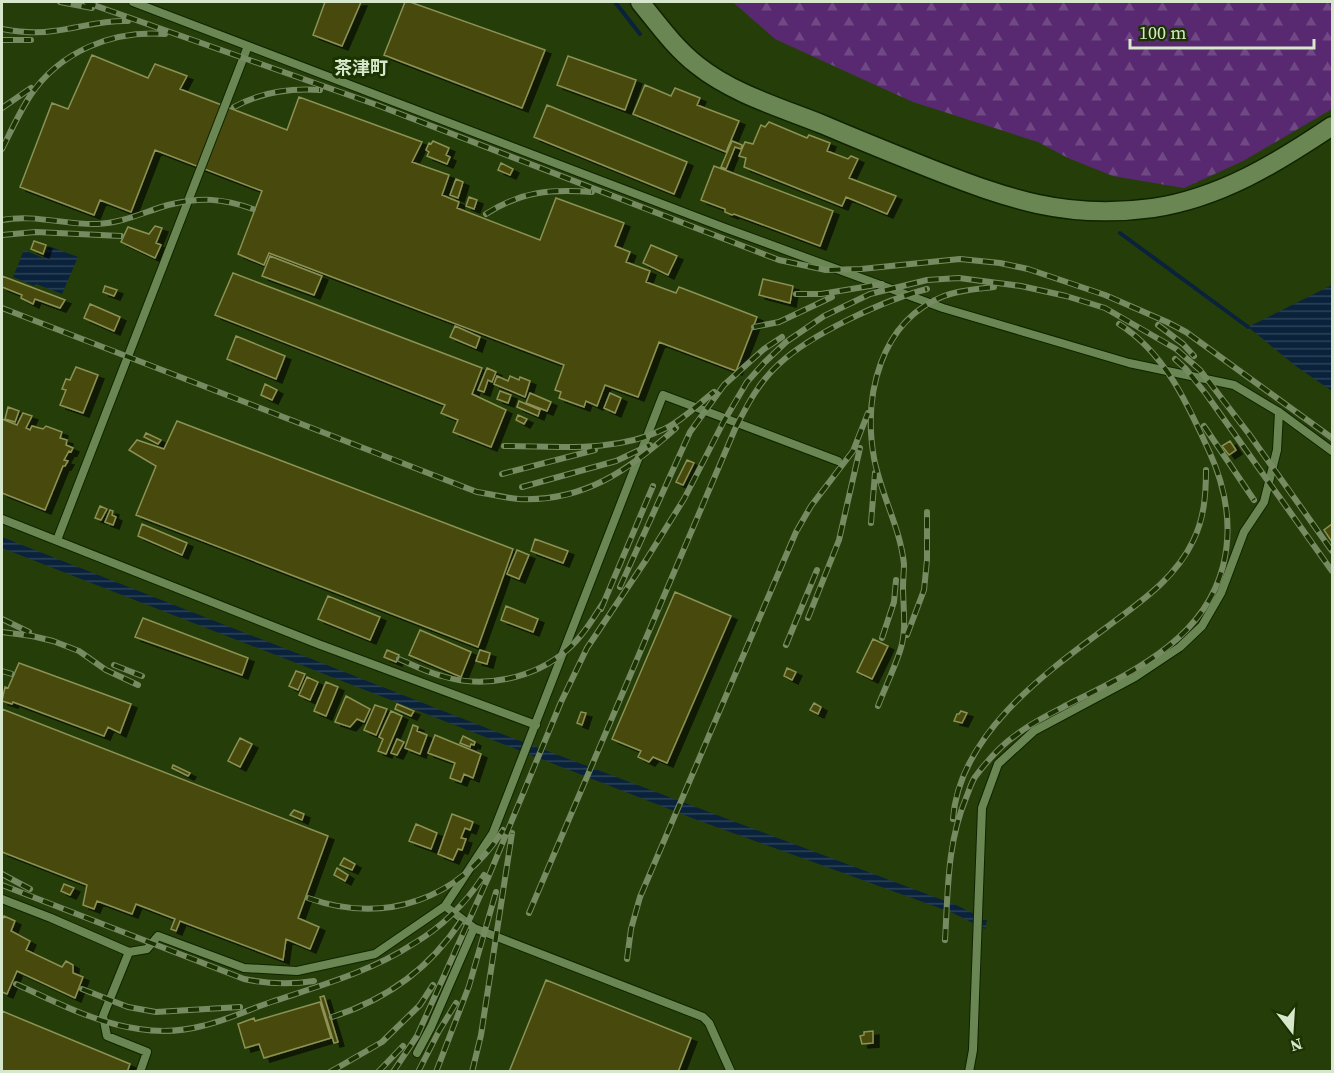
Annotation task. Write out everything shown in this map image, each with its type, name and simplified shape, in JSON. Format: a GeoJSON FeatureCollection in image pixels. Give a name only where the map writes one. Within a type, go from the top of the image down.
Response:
{"type":"FeatureCollection","features":[{"type":"Feature","properties":{"kind":"street"},"geometry":{"type":"LineString","coordinates":[[640,2],[675,45],[726,84],[975,186],[1019,201],[1045,206],[1077,211],[1109,212],[1155,207],[1192,199],[1248,178],[1273,165],[1332,126]]}},
{"type":"Feature","properties":{"kind":"lane"},"geometry":{"type":"LineString","coordinates":[[133,2],[725,228],[943,308],[1128,363],[1234,386],[1279,412],[1332,451]]}},
{"type":"Feature","properties":{"kind":"lane"},"geometry":{"type":"LineString","coordinates":[[57,540],[248,46]]}},
{"type":"Feature","properties":{"kind":"lane"},"geometry":{"type":"LineString","coordinates":[[2,899],[129,952],[147,949],[158,936],[244,968],[297,971],[375,954],[445,906],[493,833],[663,395],[838,461]]}},
{"type":"Feature","properties":{"kind":"lane"},"geometry":{"type":"LineString","coordinates":[[969,1071],[973,1050],[982,808],[998,764],[1034,731],[1135,677],[1180,647],[1202,626],[1221,593],[1244,532],[1264,502],[1277,450],[1279,412]]}},
{"type":"Feature","properties":{"kind":"lane"},"geometry":{"type":"LineString","coordinates":[[2,519],[307,640],[536,725]]}},
{"type":"Feature","properties":{"kind":"lane"},"geometry":{"type":"LineString","coordinates":[[445,906],[474,928],[703,1017],[709,1023],[731,1071]]}},
{"type":"Feature","properties":{"kind":"lane"},"geometry":{"type":"LineString","coordinates":[[417,1053],[431,1027],[474,928]]}},
{"type":"Feature","properties":{"kind":"lane"},"geometry":{"type":"LineString","coordinates":[[129,952],[103,1016],[107,1036],[147,1052],[140,1071]]}},
{"type":"Feature","properties":{"kind":"green space"},"geometry":{"type":"Polygon","coordinates":[[[733,2],[1332,2],[1332,109],[1243,161],[1184,188],[1113,176],[1068,158],[1038,142],[913,102],[871,83],[775,39],[733,2]]]}},
{"type":"Feature","properties":{"kind":"water"},"geometry":{"type":"Polygon","coordinates":[[[49,246],[78,257],[62,294],[13,277],[24,250],[43,258],[49,246]]]}},
{"type":"Feature","properties":{"kind":"water"},"geometry":{"type":"Polygon","coordinates":[[[1332,285],[1332,391],[1297,367],[1248,327],[1332,285]]]}},
{"type":"Feature","properties":{"kind":"water"},"geometry":{"type":"Polygon","coordinates":[[[2,537],[489,729],[956,905],[987,920],[985,929],[953,913],[697,820],[2,548],[2,537]]]}},
{"type":"Feature","properties":{"kind":"building"},"geometry":{"type":"Polygon","coordinates":[[[325,2],[361,2],[342,46],[313,35],[325,2]]]}},
{"type":"Feature","properties":{"kind":"building"},"geometry":{"type":"Polygon","coordinates":[[[405,2],[545,50],[522,108],[384,55],[405,2]]]}},
{"type":"Feature","properties":{"kind":"building"},"geometry":{"type":"Polygon","coordinates":[[[92,55],[148,78],[155,64],[187,76],[180,89],[287,130],[299,97],[422,142],[412,162],[449,175],[442,195],[459,202],[457,208],[540,240],[556,198],[624,223],[615,246],[630,252],[626,262],[650,271],[646,282],[676,293],[679,287],[757,317],[736,371],[659,342],[638,397],[605,385],[597,406],[586,401],[584,407],[559,398],[561,392],[555,390],[564,365],[269,253],[264,265],[238,254],[262,191],[155,150],[131,212],[100,200],[94,215],[20,187],[52,103],[68,109],[92,55]]]}},
{"type":"Feature","properties":{"kind":"building"},"geometry":{"type":"Polygon","coordinates":[[[568,56],[636,80],[625,110],[557,85],[568,56]]]}},
{"type":"Feature","properties":{"kind":"building"},"geometry":{"type":"Polygon","coordinates":[[[645,85],[671,96],[675,88],[700,98],[697,105],[739,121],[726,152],[633,114],[645,85]]]}},
{"type":"Feature","properties":{"kind":"building"},"geometry":{"type":"Polygon","coordinates":[[[547,105],[687,162],[674,194],[534,137],[547,105]]]}},
{"type":"Feature","properties":{"kind":"building"},"geometry":{"type":"Polygon","coordinates":[[[769,122],[807,138],[809,135],[830,143],[827,151],[848,159],[851,156],[858,159],[849,178],[896,196],[887,214],[846,197],[842,206],[744,167],[746,158],[739,156],[745,142],[753,144],[761,125],[765,127],[769,122]]]}},
{"type":"Feature","properties":{"kind":"building"},"geometry":{"type":"Polygon","coordinates":[[[433,141],[449,148],[446,155],[450,157],[447,164],[427,156],[429,152],[426,150],[429,143],[433,141]]]}},
{"type":"Feature","properties":{"kind":"building"},"geometry":{"type":"Polygon","coordinates":[[[732,141],[742,145],[741,149],[735,147],[726,169],[721,167],[732,141]]]}},
{"type":"Feature","properties":{"kind":"building"},"geometry":{"type":"Polygon","coordinates":[[[501,163],[513,169],[510,175],[498,170],[501,163]]]}},
{"type":"Feature","properties":{"kind":"building"},"geometry":{"type":"Polygon","coordinates":[[[714,166],[833,211],[820,246],[732,215],[725,212],[725,209],[701,200],[714,166]]]}},
{"type":"Feature","properties":{"kind":"building"},"geometry":{"type":"Polygon","coordinates":[[[456,179],[463,182],[458,198],[450,195],[456,179]]]}},
{"type":"Feature","properties":{"kind":"building"},"geometry":{"type":"Polygon","coordinates":[[[469,197],[477,200],[474,209],[466,206],[469,197]]]}},
{"type":"Feature","properties":{"kind":"building"},"geometry":{"type":"Polygon","coordinates":[[[155,226],[162,228],[156,243],[161,245],[155,258],[121,242],[128,227],[149,234],[155,226]]]}},
{"type":"Feature","properties":{"kind":"building"},"geometry":{"type":"Polygon","coordinates":[[[34,241],[46,245],[43,254],[31,249],[34,241]]]}},
{"type":"Feature","properties":{"kind":"building"},"geometry":{"type":"Polygon","coordinates":[[[651,245],[677,256],[668,275],[643,263],[651,245]]]}},
{"type":"Feature","properties":{"kind":"building"},"geometry":{"type":"Polygon","coordinates":[[[270,256],[322,276],[314,295],[262,276],[270,256]]]}},
{"type":"Feature","properties":{"kind":"building"},"geometry":{"type":"Polygon","coordinates":[[[233,273],[482,368],[472,394],[506,410],[491,447],[453,432],[458,420],[441,413],[445,405],[215,315],[233,273]]]}},
{"type":"Feature","properties":{"kind":"building"},"geometry":{"type":"Polygon","coordinates":[[[2,276],[65,300],[60,308],[35,299],[33,304],[21,298],[22,295],[2,287],[2,276]]]}},
{"type":"Feature","properties":{"kind":"building"},"geometry":{"type":"Polygon","coordinates":[[[763,279],[793,286],[790,303],[759,295],[763,279]]]}},
{"type":"Feature","properties":{"kind":"building"},"geometry":{"type":"Polygon","coordinates":[[[105,286],[117,290],[114,296],[103,292],[105,286]]]}},
{"type":"Feature","properties":{"kind":"building"},"geometry":{"type":"Polygon","coordinates":[[[90,304],[120,317],[114,331],[84,318],[90,304]]]}},
{"type":"Feature","properties":{"kind":"building"},"geometry":{"type":"Polygon","coordinates":[[[455,326],[480,337],[476,348],[450,337],[455,326]]]}},
{"type":"Feature","properties":{"kind":"building"},"geometry":{"type":"Polygon","coordinates":[[[236,336],[285,356],[276,379],[227,359],[236,336]]]}},
{"type":"Feature","properties":{"kind":"building"},"geometry":{"type":"Polygon","coordinates":[[[76,367],[98,375],[83,413],[60,405],[66,390],[62,389],[66,379],[70,380],[76,367]]]}},
{"type":"Feature","properties":{"kind":"building"},"geometry":{"type":"Polygon","coordinates":[[[487,368],[496,372],[492,382],[488,380],[484,392],[478,390],[487,368]]]}},
{"type":"Feature","properties":{"kind":"building"},"geometry":{"type":"Polygon","coordinates":[[[497,376],[508,381],[510,376],[530,381],[525,397],[494,384],[497,376]]]}},
{"type":"Feature","properties":{"kind":"building"},"geometry":{"type":"Polygon","coordinates":[[[265,384],[277,390],[272,400],[261,395],[265,384]]]}},
{"type":"Feature","properties":{"kind":"building"},"geometry":{"type":"Polygon","coordinates":[[[500,391],[511,395],[508,403],[497,399],[500,391]]]}},
{"type":"Feature","properties":{"kind":"building"},"geometry":{"type":"Polygon","coordinates":[[[530,393],[551,402],[547,411],[526,403],[530,393]]]}},
{"type":"Feature","properties":{"kind":"building"},"geometry":{"type":"Polygon","coordinates":[[[610,393],[621,398],[615,413],[604,408],[610,393]]]}},
{"type":"Feature","properties":{"kind":"building"},"geometry":{"type":"Polygon","coordinates":[[[519,401],[540,410],[538,416],[517,407],[519,401]]]}},
{"type":"Feature","properties":{"kind":"building"},"geometry":{"type":"Polygon","coordinates":[[[8,407],[19,411],[15,422],[5,419],[8,407]]]}},
{"type":"Feature","properties":{"kind":"building"},"geometry":{"type":"Polygon","coordinates":[[[23,413],[32,416],[26,428],[30,430],[32,426],[43,429],[46,426],[62,432],[60,438],[67,440],[66,445],[73,448],[64,460],[68,461],[63,466],[45,510],[2,493],[2,419],[17,425],[23,413]]]}},
{"type":"Feature","properties":{"kind":"building"},"geometry":{"type":"Polygon","coordinates":[[[518,415],[527,419],[524,424],[516,420],[518,415]]]}},
{"type":"Feature","properties":{"kind":"building"},"geometry":{"type":"Polygon","coordinates":[[[177,421],[513,549],[478,647],[136,515],[156,466],[129,450],[137,440],[164,449],[177,421]]]}},
{"type":"Feature","properties":{"kind":"building"},"geometry":{"type":"Polygon","coordinates":[[[146,433],[161,440],[158,444],[144,437],[146,433]]]}},
{"type":"Feature","properties":{"kind":"building"},"geometry":{"type":"Polygon","coordinates":[[[1230,441],[1236,450],[1229,455],[1222,446],[1230,441]]]}},
{"type":"Feature","properties":{"kind":"building"},"geometry":{"type":"Polygon","coordinates":[[[687,460],[694,463],[683,485],[676,482],[687,460]]]}},
{"type":"Feature","properties":{"kind":"building"},"geometry":{"type":"Polygon","coordinates":[[[100,506],[107,509],[101,520],[95,518],[100,506]]]}},
{"type":"Feature","properties":{"kind":"building"},"geometry":{"type":"Polygon","coordinates":[[[110,510],[116,517],[113,525],[105,522],[110,510]]]}},
{"type":"Feature","properties":{"kind":"building"},"geometry":{"type":"Polygon","coordinates":[[[142,524],[187,543],[182,555],[138,536],[142,524]]]}},
{"type":"Feature","properties":{"kind":"building"},"geometry":{"type":"Polygon","coordinates":[[[1332,524],[1332,542],[1324,530],[1332,524]]]}},
{"type":"Feature","properties":{"kind":"building"},"geometry":{"type":"Polygon","coordinates":[[[535,539],[568,551],[563,563],[531,551],[535,539]]]}},
{"type":"Feature","properties":{"kind":"building"},"geometry":{"type":"Polygon","coordinates":[[[517,550],[529,555],[519,579],[507,574],[517,550]]]}},
{"type":"Feature","properties":{"kind":"building"},"geometry":{"type":"Polygon","coordinates":[[[675,592],[731,616],[667,763],[653,757],[649,762],[638,757],[641,751],[612,739],[675,592]]]}},
{"type":"Feature","properties":{"kind":"building"},"geometry":{"type":"Polygon","coordinates":[[[328,596],[380,617],[370,640],[318,619],[328,596]]]}},
{"type":"Feature","properties":{"kind":"building"},"geometry":{"type":"Polygon","coordinates":[[[506,606],[538,619],[533,632],[501,620],[506,606]]]}},
{"type":"Feature","properties":{"kind":"building"},"geometry":{"type":"Polygon","coordinates":[[[143,618],[248,658],[242,675],[135,637],[143,618]]]}},
{"type":"Feature","properties":{"kind":"building"},"geometry":{"type":"Polygon","coordinates":[[[420,630],[471,652],[461,677],[409,655],[420,630]]]}},
{"type":"Feature","properties":{"kind":"building"},"geometry":{"type":"Polygon","coordinates":[[[873,639],[888,646],[872,679],[857,672],[873,639]]]}},
{"type":"Feature","properties":{"kind":"building"},"geometry":{"type":"Polygon","coordinates":[[[387,650],[399,655],[396,662],[384,657],[387,650]]]}},
{"type":"Feature","properties":{"kind":"building"},"geometry":{"type":"Polygon","coordinates":[[[480,650],[490,653],[487,664],[476,661],[480,650]]]}},
{"type":"Feature","properties":{"kind":"building"},"geometry":{"type":"Polygon","coordinates":[[[19,663],[131,704],[120,733],[108,727],[104,736],[13,702],[12,704],[2,701],[5,687],[8,688],[19,663]]]}},
{"type":"Feature","properties":{"kind":"building"},"geometry":{"type":"Polygon","coordinates":[[[787,668],[796,672],[792,680],[784,676],[787,668]]]}},
{"type":"Feature","properties":{"kind":"building"},"geometry":{"type":"Polygon","coordinates":[[[296,671],[305,674],[298,690],[289,686],[296,671]]]}},
{"type":"Feature","properties":{"kind":"building"},"geometry":{"type":"Polygon","coordinates":[[[307,677],[318,682],[310,700],[299,695],[307,677]]]}},
{"type":"Feature","properties":{"kind":"building"},"geometry":{"type":"Polygon","coordinates":[[[326,682],[338,687],[326,716],[314,711],[326,682]]]}},
{"type":"Feature","properties":{"kind":"building"},"geometry":{"type":"Polygon","coordinates":[[[346,696],[370,709],[364,722],[357,719],[350,727],[335,722],[346,696]]]}},
{"type":"Feature","properties":{"kind":"building"},"geometry":{"type":"Polygon","coordinates":[[[814,703],[821,707],[818,714],[810,710],[814,703]]]}},
{"type":"Feature","properties":{"kind":"building"},"geometry":{"type":"Polygon","coordinates":[[[397,704],[414,711],[411,716],[395,709],[397,704]]]}},
{"type":"Feature","properties":{"kind":"building"},"geometry":{"type":"Polygon","coordinates":[[[375,705],[387,709],[376,735],[364,730],[375,705]]]}},
{"type":"Feature","properties":{"kind":"building"},"geometry":{"type":"Polygon","coordinates":[[[2,709],[328,836],[298,918],[319,927],[310,949],[286,939],[283,960],[180,921],[176,931],[171,929],[175,919],[136,904],[132,914],[97,901],[94,909],[83,905],[87,885],[2,852],[2,709]]]}},
{"type":"Feature","properties":{"kind":"building"},"geometry":{"type":"Polygon","coordinates":[[[391,711],[402,716],[386,754],[378,751],[383,739],[379,737],[391,711]]]}},
{"type":"Feature","properties":{"kind":"building"},"geometry":{"type":"Polygon","coordinates":[[[961,711],[967,713],[962,723],[954,721],[957,714],[961,711]]]}},
{"type":"Feature","properties":{"kind":"building"},"geometry":{"type":"Polygon","coordinates":[[[581,712],[586,713],[582,725],[577,723],[581,712]]]}},
{"type":"Feature","properties":{"kind":"building"},"geometry":{"type":"Polygon","coordinates":[[[413,725],[418,727],[417,731],[427,735],[420,754],[405,748],[413,725]]]}},
{"type":"Feature","properties":{"kind":"building"},"geometry":{"type":"Polygon","coordinates":[[[435,735],[481,754],[473,778],[464,774],[461,782],[450,778],[455,763],[428,753],[435,735]]]}},
{"type":"Feature","properties":{"kind":"building"},"geometry":{"type":"Polygon","coordinates":[[[463,736],[475,742],[474,745],[471,744],[470,747],[460,743],[463,736]]]}},
{"type":"Feature","properties":{"kind":"building"},"geometry":{"type":"Polygon","coordinates":[[[240,738],[252,744],[240,767],[228,761],[240,738]]]}},
{"type":"Feature","properties":{"kind":"building"},"geometry":{"type":"Polygon","coordinates":[[[397,739],[404,742],[397,755],[391,753],[397,739]]]}},
{"type":"Feature","properties":{"kind":"building"},"geometry":{"type":"Polygon","coordinates":[[[173,765],[190,773],[188,776],[172,768],[173,765]]]}},
{"type":"Feature","properties":{"kind":"building"},"geometry":{"type":"Polygon","coordinates":[[[294,810],[304,814],[302,820],[290,815],[294,810]]]}},
{"type":"Feature","properties":{"kind":"building"},"geometry":{"type":"Polygon","coordinates":[[[452,814],[473,822],[470,830],[465,828],[461,838],[466,839],[462,850],[458,849],[453,860],[438,854],[452,814]]]}},
{"type":"Feature","properties":{"kind":"building"},"geometry":{"type":"Polygon","coordinates":[[[416,824],[437,833],[431,849],[409,841],[416,824]]]}},
{"type":"Feature","properties":{"kind":"building"},"geometry":{"type":"Polygon","coordinates":[[[344,858],[355,864],[352,870],[340,865],[344,858]]]}},
{"type":"Feature","properties":{"kind":"building"},"geometry":{"type":"Polygon","coordinates":[[[337,868],[348,875],[345,881],[334,875],[337,868]]]}},
{"type":"Feature","properties":{"kind":"building"},"geometry":{"type":"Polygon","coordinates":[[[64,884],[74,888],[70,895],[61,891],[64,884]]]}},
{"type":"Feature","properties":{"kind":"building"},"geometry":{"type":"Polygon","coordinates":[[[4,916],[15,921],[11,931],[30,941],[26,950],[62,967],[66,961],[73,965],[73,973],[83,977],[75,998],[17,971],[7,994],[2,992],[2,920],[4,916]]]}},
{"type":"Feature","properties":{"kind":"building"},"geometry":{"type":"Polygon","coordinates":[[[546,980],[691,1038],[678,1072],[509,1072],[546,980]]]}},
{"type":"Feature","properties":{"kind":"building"},"geometry":{"type":"Polygon","coordinates":[[[324,996],[338,1042],[334,1043],[320,997],[324,996]]]}},
{"type":"Feature","properties":{"kind":"building"},"geometry":{"type":"Polygon","coordinates":[[[320,1002],[331,1038],[264,1058],[259,1044],[245,1048],[238,1024],[320,1002]]]}},
{"type":"Feature","properties":{"kind":"building"},"geometry":{"type":"Polygon","coordinates":[[[2,1011],[130,1064],[127,1072],[2,1072],[2,1011]]]}},
{"type":"Feature","properties":{"kind":"building"},"geometry":{"type":"Polygon","coordinates":[[[873,1031],[873,1043],[862,1044],[860,1036],[864,1035],[864,1032],[873,1031]]]}},
{"type":"Feature","properties":{"kind":"waterway"},"geometry":{"type":"LineString","coordinates":[[615,2],[640,34]]}},
{"type":"Feature","properties":{"kind":"waterway"},"geometry":{"type":"LineString","coordinates":[[1120,233],[1248,327]]}},
{"type":"Feature","properties":{"kind":"railway"},"geometry":{"type":"LineString","coordinates":[[60,2],[92,8]]}},
{"type":"Feature","properties":{"kind":"railway"},"geometry":{"type":"LineString","coordinates":[[85,2],[377,105],[779,260],[826,270],[861,269],[960,259],[1000,263],[1028,269],[1105,295],[1186,332],[1332,438]]}},
{"type":"Feature","properties":{"kind":"railway"},"geometry":{"type":"LineString","coordinates":[[2,29],[40,32],[128,21]]}},
{"type":"Feature","properties":{"kind":"railway"},"geometry":{"type":"LineString","coordinates":[[2,149],[30,96],[56,67],[72,56],[107,40],[126,36],[165,34]]}},
{"type":"Feature","properties":{"kind":"railway"},"geometry":{"type":"LineString","coordinates":[[2,40],[31,40]]}},
{"type":"Feature","properties":{"kind":"railway"},"geometry":{"type":"LineString","coordinates":[[2,108],[31,88]]}},
{"type":"Feature","properties":{"kind":"railway"},"geometry":{"type":"LineString","coordinates":[[234,107],[276,92],[320,90]]}},
{"type":"Feature","properties":{"kind":"railway"},"geometry":{"type":"LineString","coordinates":[[486,214],[512,200],[537,193],[592,192]]}},
{"type":"Feature","properties":{"kind":"railway"},"geometry":{"type":"LineString","coordinates":[[2,220],[26,218],[85,224],[107,223],[168,205],[201,200],[221,201],[253,209]]}},
{"type":"Feature","properties":{"kind":"railway"},"geometry":{"type":"LineString","coordinates":[[2,235],[36,232],[121,236]]}},
{"type":"Feature","properties":{"kind":"railway"},"geometry":{"type":"LineString","coordinates":[[393,1072],[417,1036],[488,878],[561,702],[587,648],[684,499],[747,382],[786,342],[824,316],[870,294],[927,280],[959,278],[1021,286],[1105,308],[1176,349],[1200,370],[1249,434],[1332,551]]}},
{"type":"Feature","properties":{"kind":"railway"},"geometry":{"type":"LineString","coordinates":[[796,294],[821,294],[882,284]]}},
{"type":"Feature","properties":{"kind":"railway"},"geometry":{"type":"LineString","coordinates":[[878,706],[902,643],[904,564],[899,537],[874,458],[871,434],[874,386],[891,342],[905,323],[922,308],[950,294],[994,287]]}},
{"type":"Feature","properties":{"kind":"railway"},"geometry":{"type":"LineString","coordinates":[[529,913],[735,429],[754,394],[779,364],[810,341],[849,319],[890,301],[927,289]]}},
{"type":"Feature","properties":{"kind":"railway"},"geometry":{"type":"LineString","coordinates":[[754,327],[779,322],[832,297]]}},
{"type":"Feature","properties":{"kind":"railway"},"geometry":{"type":"LineString","coordinates":[[2,308],[477,492],[503,497],[543,498],[586,489],[624,469],[676,428]]}},
{"type":"Feature","properties":{"kind":"railway"},"geometry":{"type":"LineString","coordinates":[[945,940],[948,886],[955,832],[975,777],[1010,739],[1041,719],[1139,667],[1182,635],[1199,615],[1213,592],[1223,566],[1227,536],[1226,507],[1220,479],[1209,451],[1183,397],[1162,364],[1149,349],[1119,324]]}},
{"type":"Feature","properties":{"kind":"railway"},"geometry":{"type":"LineString","coordinates":[[1158,325],[1183,344],[1194,356]]}},
{"type":"Feature","properties":{"kind":"railway"},"geometry":{"type":"LineString","coordinates":[[620,587],[690,432],[724,385],[764,349],[782,337]]}},
{"type":"Feature","properties":{"kind":"railway"},"geometry":{"type":"LineString","coordinates":[[1175,359],[1206,394],[1332,571]]}},
{"type":"Feature","properties":{"kind":"railway"},"geometry":{"type":"LineString","coordinates":[[504,446],[584,447],[644,437],[676,422],[714,392]]}},
{"type":"Feature","properties":{"kind":"railway"},"geometry":{"type":"LineString","coordinates":[[627,959],[631,929],[640,897],[796,532],[811,506],[853,451],[868,413]]}},
{"type":"Feature","properties":{"kind":"railway"},"geometry":{"type":"LineString","coordinates":[[1204,426],[1254,500]]}},
{"type":"Feature","properties":{"kind":"railway"},"geometry":{"type":"LineString","coordinates":[[522,487],[616,461],[650,445]]}},
{"type":"Feature","properties":{"kind":"railway"},"geometry":{"type":"LineString","coordinates":[[808,618],[839,540],[860,448]]}},
{"type":"Feature","properties":{"kind":"railway"},"geometry":{"type":"LineString","coordinates":[[502,474],[595,450]]}},
{"type":"Feature","properties":{"kind":"railway"},"geometry":{"type":"LineString","coordinates":[[953,819],[959,789],[971,760],[988,733],[1009,709],[1058,665],[1156,589],[1177,567],[1193,541],[1200,524],[1205,498],[1206,470]]}},
{"type":"Feature","properties":{"kind":"railway"},"geometry":{"type":"LineString","coordinates":[[871,523],[875,473]]}},
{"type":"Feature","properties":{"kind":"railway"},"geometry":{"type":"LineString","coordinates":[[601,609],[653,486]]}},
{"type":"Feature","properties":{"kind":"railway"},"geometry":{"type":"LineString","coordinates":[[907,635],[924,590],[927,560],[927,512]]}},
{"type":"Feature","properties":{"kind":"railway"},"geometry":{"type":"LineString","coordinates":[[786,645],[817,570]]}},
{"type":"Feature","properties":{"kind":"railway"},"geometry":{"type":"LineString","coordinates":[[882,638],[894,602],[896,580]]}},
{"type":"Feature","properties":{"kind":"railway"},"geometry":{"type":"LineString","coordinates":[[399,659],[458,680],[474,682],[508,679],[539,668],[567,650],[582,634],[603,603]]}},
{"type":"Feature","properties":{"kind":"railway"},"geometry":{"type":"LineString","coordinates":[[2,619],[29,632]]}},
{"type":"Feature","properties":{"kind":"railway"},"geometry":{"type":"LineString","coordinates":[[2,632],[53,641],[79,651],[106,670],[138,685]]}},
{"type":"Feature","properties":{"kind":"railway"},"geometry":{"type":"LineString","coordinates":[[114,665],[142,676]]}},
{"type":"Feature","properties":{"kind":"railway"},"geometry":{"type":"LineString","coordinates":[[2,671],[12,674]]}},
{"type":"Feature","properties":{"kind":"railway"},"geometry":{"type":"LineString","coordinates":[[308,898],[337,906],[365,909],[392,907],[418,900],[442,889],[465,874],[485,854],[503,830]]}},
{"type":"Feature","properties":{"kind":"railway"},"geometry":{"type":"LineString","coordinates":[[472,1072],[481,1035],[512,833]]}},
{"type":"Feature","properties":{"kind":"railway"},"geometry":{"type":"LineString","coordinates":[[2,874],[30,889]]}},
{"type":"Feature","properties":{"kind":"railway"},"geometry":{"type":"LineString","coordinates":[[16,984],[76,1011],[123,1026],[163,1031],[202,1026],[344,978],[397,954],[443,922],[461,905],[484,875]]}},
{"type":"Feature","properties":{"kind":"railway"},"geometry":{"type":"LineString","coordinates":[[2,885],[244,979],[279,983],[314,981]]}},
{"type":"Feature","properties":{"kind":"railway"},"geometry":{"type":"LineString","coordinates":[[436,1072],[469,986],[496,892]]}},
{"type":"Feature","properties":{"kind":"railway"},"geometry":{"type":"LineString","coordinates":[[332,1017],[371,1001],[405,980],[421,968],[449,938],[461,921]]}},
{"type":"Feature","properties":{"kind":"railway"},"geometry":{"type":"LineString","coordinates":[[330,1072],[382,1042],[420,1005],[433,985]]}},
{"type":"Feature","properties":{"kind":"railway"},"geometry":{"type":"LineString","coordinates":[[82,989],[128,1007],[156,1012],[240,1007]]}},
{"type":"Feature","properties":{"kind":"railway"},"geometry":{"type":"LineString","coordinates":[[418,1072],[456,1003]]}},
{"type":"Feature","properties":{"kind":"railway"},"geometry":{"type":"LineString","coordinates":[[378,1072],[403,1046]]}},
{"type":"Feature","properties":{"kind":"district","name":"茶津町"},"geometry":{"type":"Point","coordinates":[361,67]}}]}
